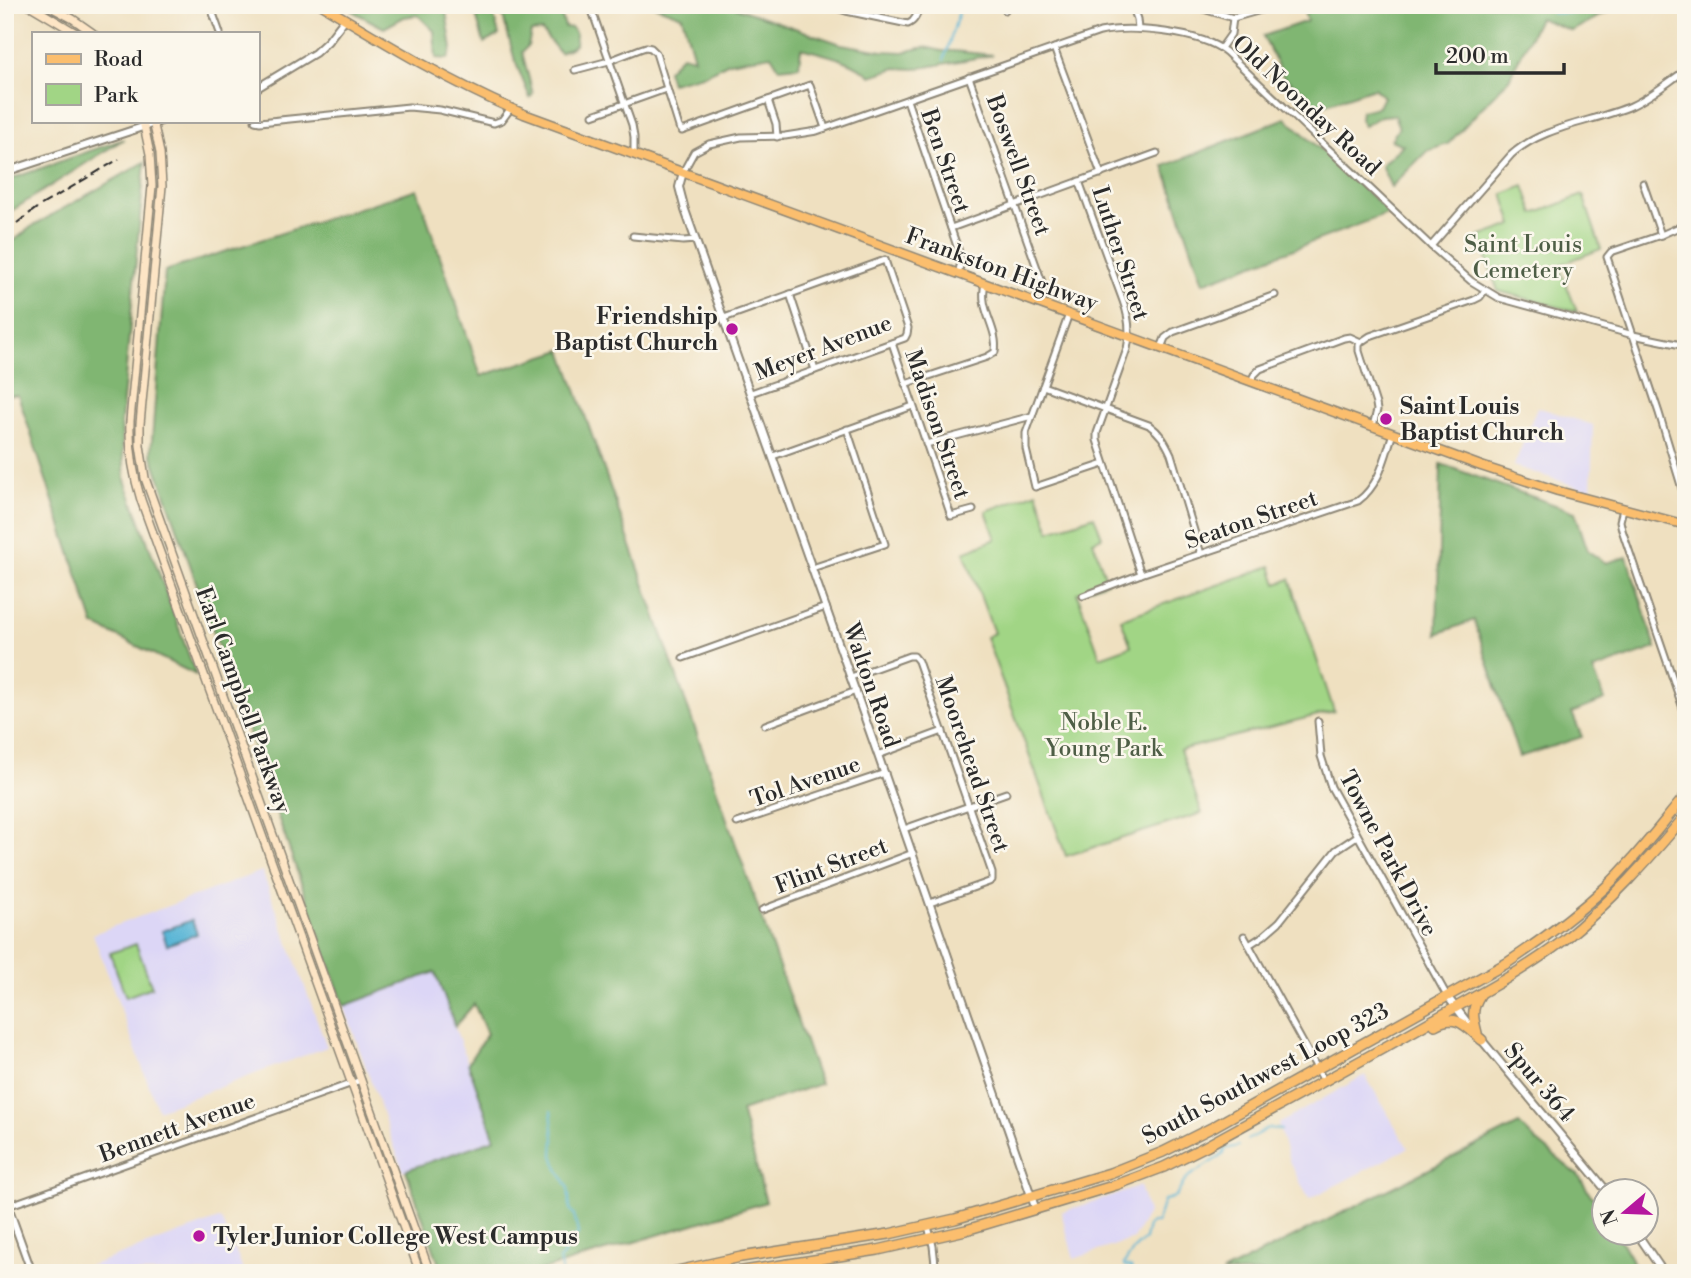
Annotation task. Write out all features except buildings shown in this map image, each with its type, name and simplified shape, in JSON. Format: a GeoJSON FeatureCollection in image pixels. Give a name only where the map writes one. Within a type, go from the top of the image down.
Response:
{"type":"FeatureCollection","features":[{"type":"Feature","properties":{"kind":"highway","name":"South Southwest Loop 323"},"geometry":{"type":"LineString","coordinates":[[668,1273],[741,1257],[928,1226],[1110,1173],[1170,1149],[1447,996],[1545,937],[1606,887],[1686,795]]}},
{"type":"Feature","properties":{"kind":"highway","name":"South Southwest Loop 323"},"geometry":{"type":"LineString","coordinates":[[730,1273],[931,1239],[1100,1191],[1179,1160],[1528,965],[1606,904],[1639,871],[1686,815]]}},
{"type":"Feature","properties":{"kind":"highway"},"geometry":{"type":"LineString","coordinates":[[1632,859],[1639,871]]}},
{"type":"Feature","properties":{"kind":"highway"},"geometry":{"type":"LineString","coordinates":[[1479,1037],[1473,1013],[1475,1003],[1482,992]]}},
{"type":"Feature","properties":{"kind":"highway"},"geometry":{"type":"LineString","coordinates":[[1394,1042],[1448,1020],[1461,1023],[1479,1037]]}},
{"type":"Feature","properties":{"kind":"main road"},"geometry":{"type":"LineString","coordinates":[[29,5],[74,32]]}},
{"type":"Feature","properties":{"kind":"main road"},"geometry":{"type":"LineString","coordinates":[[47,5],[92,32]]}},
{"type":"Feature","properties":{"kind":"main road","name":"Frankston Highway"},"geometry":{"type":"LineString","coordinates":[[322,5],[429,69],[511,108],[634,155],[1540,486],[1686,525]]}},
{"type":"Feature","properties":{"kind":"main road"},"geometry":{"type":"LineString","coordinates":[[68,28],[73,19]]}},
{"type":"Feature","properties":{"kind":"main road","name":"Earl Campbell Parkway"},"geometry":{"type":"LineString","coordinates":[[156,122],[162,186],[139,424],[139,445],[146,484],[430,1273]]}},
{"type":"Feature","properties":{"kind":"main road","name":"Earl Campbell Parkway"},"geometry":{"type":"LineString","coordinates":[[144,123],[152,186],[130,421],[131,455],[137,486],[420,1273]]}},
{"type":"Feature","properties":{"kind":"main road"},"geometry":{"type":"LineString","coordinates":[[137,486],[146,484]]}},
{"type":"Feature","properties":{"kind":"main road"},"geometry":{"type":"LineString","coordinates":[[244,785],[253,782]]}},
{"type":"Feature","properties":{"kind":"street"},"geometry":{"type":"LineString","coordinates":[[210,5],[220,32]]}},
{"type":"Feature","properties":{"kind":"street"},"geometry":{"type":"LineString","coordinates":[[590,5],[634,131],[634,155]]}},
{"type":"Feature","properties":{"kind":"street"},"geometry":{"type":"LineString","coordinates":[[827,5],[908,24],[916,18],[919,5]]}},
{"type":"Feature","properties":{"kind":"street"},"geometry":{"type":"LineString","coordinates":[[1132,5],[1138,29]]}},
{"type":"Feature","properties":{"kind":"street"},"geometry":{"type":"LineString","coordinates":[[1178,5],[1200,8],[1233,18],[1269,5]]}},
{"type":"Feature","properties":{"kind":"street"},"geometry":{"type":"LineString","coordinates":[[1683,5],[1686,14]]}},
{"type":"Feature","properties":{"kind":"street"},"geometry":{"type":"LineString","coordinates":[[1221,48],[1231,34],[1233,18]]}},
{"type":"Feature","properties":{"kind":"street"},"geometry":{"type":"LineString","coordinates":[[259,87],[315,53],[345,19]]}},
{"type":"Feature","properties":{"kind":"street","name":"Old Noonday Road"},"geometry":{"type":"LineString","coordinates":[[683,172],[694,152],[704,145],[741,137],[804,134],[1107,31],[1138,29],[1199,38],[1221,48],[1431,246],[1463,275],[1485,290],[1506,300],[1633,335],[1686,346]]}},
{"type":"Feature","properties":{"kind":"street"},"geometry":{"type":"LineString","coordinates":[[575,71],[640,48],[651,48],[656,53],[682,131],[810,85],[825,128]]}},
{"type":"Feature","properties":{"kind":"street","name":"Luther Street"},"geometry":{"type":"LineString","coordinates":[[1054,48],[1101,174]]}},
{"type":"Feature","properties":{"kind":"street"},"geometry":{"type":"LineString","coordinates":[[1431,246],[1522,145],[1634,104],[1686,70]]}},
{"type":"Feature","properties":{"kind":"street","name":"Boswell Street"},"geometry":{"type":"LineString","coordinates":[[969,77],[1044,288],[1041,304]]}},
{"type":"Feature","properties":{"kind":"street"},"geometry":{"type":"LineString","coordinates":[[593,115],[666,89]]}},
{"type":"Feature","properties":{"kind":"street"},"geometry":{"type":"LineString","coordinates":[[768,100],[776,124],[776,136]]}},
{"type":"Feature","properties":{"kind":"street","name":"Ben Street"},"geometry":{"type":"LineString","coordinates":[[907,100],[961,259],[958,274]]}},
{"type":"Feature","properties":{"kind":"street"},"geometry":{"type":"LineString","coordinates":[[259,122],[409,107],[440,110],[494,123],[502,120],[511,108]]}},
{"type":"Feature","properties":{"kind":"street"},"geometry":{"type":"LineString","coordinates":[[5,172],[144,123]]}},
{"type":"Feature","properties":{"kind":"street"},"geometry":{"type":"LineString","coordinates":[[951,228],[1157,153]]}},
{"type":"Feature","properties":{"kind":"street","name":"Walton Road"},"geometry":{"type":"LineString","coordinates":[[683,172],[679,190],[696,240],[1036,1210]]}},
{"type":"Feature","properties":{"kind":"street","name":"Luther Street"},"geometry":{"type":"LineString","coordinates":[[1079,181],[1128,319],[1127,349],[1097,440],[1141,574]]}},
{"type":"Feature","properties":{"kind":"street"},"geometry":{"type":"LineString","coordinates":[[1643,183],[1661,235]]}},
{"type":"Feature","properties":{"kind":"street"},"geometry":{"type":"LineString","coordinates":[[1686,224],[1608,255],[1607,260],[1686,502]]}},
{"type":"Feature","properties":{"kind":"street"},"geometry":{"type":"LineString","coordinates":[[633,236],[696,240]]}},
{"type":"Feature","properties":{"kind":"street"},"geometry":{"type":"LineString","coordinates":[[724,318],[885,260],[889,248]]}},
{"type":"Feature","properties":{"kind":"street","name":"Madison Street"},"geometry":{"type":"LineString","coordinates":[[885,260],[908,328],[907,334]]}},
{"type":"Feature","properties":{"kind":"street"},"geometry":{"type":"LineString","coordinates":[[905,384],[995,352],[995,340],[983,300],[985,284]]}},
{"type":"Feature","properties":{"kind":"street"},"geometry":{"type":"LineString","coordinates":[[1373,426],[1376,404],[1359,351],[1361,342],[1370,336],[1474,300],[1485,290]]}},
{"type":"Feature","properties":{"kind":"street"},"geometry":{"type":"LineString","coordinates":[[790,294],[815,370]]}},
{"type":"Feature","properties":{"kind":"street"},"geometry":{"type":"LineString","coordinates":[[1161,348],[1165,338],[1173,332],[1275,295]]}},
{"type":"Feature","properties":{"kind":"street"},"geometry":{"type":"LineString","coordinates":[[1069,314],[1031,416],[1026,440],[1035,487],[1104,464]]}},
{"type":"Feature","properties":{"kind":"street","name":"Meyer Avenue"},"geometry":{"type":"LineString","coordinates":[[751,393],[901,340],[907,334]]}},
{"type":"Feature","properties":{"kind":"street"},"geometry":{"type":"LineString","coordinates":[[1251,381],[1261,369],[1333,342],[1350,337],[1361,342]]}},
{"type":"Feature","properties":{"kind":"street","name":"Madison Street"},"geometry":{"type":"LineString","coordinates":[[892,343],[951,516],[973,510]]}},
{"type":"Feature","properties":{"kind":"street"},"geometry":{"type":"LineString","coordinates":[[1043,386],[1149,425],[1158,431],[1171,454],[1201,554]]}},
{"type":"Feature","properties":{"kind":"street"},"geometry":{"type":"LineString","coordinates":[[773,456],[913,406]]}},
{"type":"Feature","properties":{"kind":"street"},"geometry":{"type":"LineString","coordinates":[[926,444],[1031,416]]}},
{"type":"Feature","properties":{"kind":"street"},"geometry":{"type":"LineString","coordinates":[[812,568],[885,544],[846,429]]}},
{"type":"Feature","properties":{"kind":"street","name":"Seaton Street"},"geometry":{"type":"LineString","coordinates":[[1083,596],[1358,501],[1375,482],[1393,433]]}},
{"type":"Feature","properties":{"kind":"street"},"geometry":{"type":"LineString","coordinates":[[1623,509],[1620,521],[1622,530],[1686,717]]}},
{"type":"Feature","properties":{"kind":"street"},"geometry":{"type":"LineString","coordinates":[[683,658],[826,607]]}},
{"type":"Feature","properties":{"kind":"street","name":"Moorehead Street"},"geometry":{"type":"LineString","coordinates":[[851,677],[914,656],[943,731],[992,873],[992,880],[930,903]]}},
{"type":"Feature","properties":{"kind":"street"},"geometry":{"type":"LineString","coordinates":[[765,725],[856,691]]}},
{"type":"Feature","properties":{"kind":"street","name":"Towne Park Drive"},"geometry":{"type":"LineString","coordinates":[[1318,721],[1321,756],[1334,793],[1447,996]]}},
{"type":"Feature","properties":{"kind":"street"},"geometry":{"type":"LineString","coordinates":[[878,755],[943,731]]}},
{"type":"Feature","properties":{"kind":"street","name":"Tol Avenue"},"geometry":{"type":"LineString","coordinates":[[737,823],[885,773]]}},
{"type":"Feature","properties":{"kind":"street"},"geometry":{"type":"LineString","coordinates":[[904,829],[1006,793]]}},
{"type":"Feature","properties":{"kind":"street"},"geometry":{"type":"LineString","coordinates":[[1249,946],[1279,922],[1336,849],[1357,836]]}},
{"type":"Feature","properties":{"kind":"street","name":"Flint Street"},"geometry":{"type":"LineString","coordinates":[[762,910],[912,853]]}},
{"type":"Feature","properties":{"kind":"street"},"geometry":{"type":"LineString","coordinates":[[1244,936],[1324,1081]]}},
{"type":"Feature","properties":{"kind":"street","name":"Spur 364"},"geometry":{"type":"LineString","coordinates":[[1447,996],[1594,1176]]}},
{"type":"Feature","properties":{"kind":"street","name":"Bennett Avenue"},"geometry":{"type":"LineString","coordinates":[[6,1203],[361,1080]]}},
{"type":"Feature","properties":{"kind":"street"},"geometry":{"type":"LineString","coordinates":[[6,1203],[32,1273]]}},
{"type":"Feature","properties":{"kind":"street"},"geometry":{"type":"LineString","coordinates":[[928,1226],[936,1273]]}},
{"type":"Feature","properties":{"kind":"street"},"geometry":{"type":"LineString","coordinates":[[1645,1246],[1664,1273]]}},
{"type":"Feature","properties":{"kind":"shaded area"},"geometry":{"type":"Polygon","coordinates":[[[1537,407],[1593,425],[1591,491],[1514,466],[1537,407]]]}},
{"type":"Feature","properties":{"kind":"shaded area"},"geometry":{"type":"Polygon","coordinates":[[[262,871],[327,1047],[158,1110],[93,934],[262,871]]]}},
{"type":"Feature","properties":{"kind":"shaded area"},"geometry":{"type":"Polygon","coordinates":[[[435,972],[495,1139],[403,1171],[344,1006],[435,972]]]}},
{"type":"Feature","properties":{"kind":"shaded area"},"geometry":{"type":"Polygon","coordinates":[[[1365,1075],[1408,1148],[1309,1199],[1290,1163],[1278,1124],[1365,1075]]]}},
{"type":"Feature","properties":{"kind":"shaded area"},"geometry":{"type":"Polygon","coordinates":[[[1140,1186],[1148,1213],[1133,1239],[1074,1259],[1061,1212],[1140,1186]]]}},
{"type":"Feature","properties":{"kind":"shaded area","name":"Tyler Junior College West Campus"},"geometry":{"type":"Polygon","coordinates":[[[219,1219],[244,1273],[70,1273],[219,1219]]]}},
{"type":"Feature","properties":{"kind":"green space"},"geometry":{"type":"Polygon","coordinates":[[[350,5],[445,5],[452,49],[448,59],[436,58],[434,31],[418,15],[404,17],[384,28],[352,11],[350,5]]]}},
{"type":"Feature","properties":{"kind":"green space"},"geometry":{"type":"Polygon","coordinates":[[[473,5],[491,5],[499,35],[484,43],[473,5]]]}},
{"type":"Feature","properties":{"kind":"green space"},"geometry":{"type":"Polygon","coordinates":[[[500,5],[558,5],[565,27],[572,28],[576,35],[575,45],[560,53],[542,31],[531,32],[528,46],[522,52],[533,94],[530,98],[515,61],[500,5]]]}},
{"type":"Feature","properties":{"kind":"green space"},"geometry":{"type":"Polygon","coordinates":[[[652,5],[728,5],[841,44],[883,51],[904,52],[925,47],[993,55],[915,69],[896,68],[871,76],[847,62],[801,48],[799,66],[779,68],[771,55],[729,62],[706,74],[671,83],[667,70],[682,55],[694,58],[682,16],[652,5]]]}},
{"type":"Feature","properties":{"kind":"green space"},"geometry":{"type":"Polygon","coordinates":[[[1302,5],[1620,5],[1572,31],[1539,18],[1509,79],[1448,144],[1427,151],[1391,187],[1381,165],[1403,145],[1391,140],[1399,128],[1394,115],[1381,116],[1364,126],[1360,119],[1361,111],[1378,107],[1383,97],[1374,88],[1314,108],[1305,92],[1284,78],[1263,36],[1307,21],[1302,5]]]}},
{"type":"Feature","properties":{"kind":"green space"},"geometry":{"type":"Polygon","coordinates":[[[1286,118],[1390,213],[1203,283],[1164,166],[1286,118]]]}},
{"type":"Feature","properties":{"kind":"green space"},"geometry":{"type":"Polygon","coordinates":[[[124,139],[5,215],[5,181],[124,139]]]}},
{"type":"Feature","properties":{"kind":"green space"},"geometry":{"type":"Polygon","coordinates":[[[145,162],[121,423],[125,480],[196,675],[94,625],[18,395],[5,395],[5,248],[31,227],[145,162]]]}},
{"type":"Feature","properties":{"kind":"green space","name":"Saint Louis Cemetery"},"geometry":{"type":"Polygon","coordinates":[[[1524,186],[1534,214],[1583,195],[1601,249],[1559,265],[1577,312],[1498,291],[1479,237],[1513,225],[1503,194],[1524,186]]]}},
{"type":"Feature","properties":{"kind":"green space"},"geometry":{"type":"Polygon","coordinates":[[[417,189],[481,376],[562,350],[820,1084],[741,1111],[766,1202],[533,1273],[442,1273],[406,1170],[495,1139],[468,1063],[487,1034],[474,1004],[455,1026],[435,972],[344,1006],[151,453],[165,271],[417,189]]]}},
{"type":"Feature","properties":{"kind":"green space"},"geometry":{"type":"Polygon","coordinates":[[[1441,464],[1575,512],[1588,551],[1606,563],[1627,557],[1656,648],[1593,670],[1605,700],[1572,713],[1582,737],[1519,757],[1474,620],[1437,634],[1441,464]]]}},
{"type":"Feature","properties":{"kind":"green space","name":"Noble E. Young Park"},"geometry":{"type":"Polygon","coordinates":[[[1037,492],[1050,531],[1094,516],[1102,537],[1093,541],[1107,582],[1077,593],[1100,657],[1131,646],[1121,619],[1271,566],[1277,584],[1290,579],[1334,711],[1180,750],[1202,813],[1066,856],[986,637],[994,633],[964,552],[996,539],[986,511],[1037,492]]]}},
{"type":"Feature","properties":{"kind":"green space"},"geometry":{"type":"Polygon","coordinates":[[[136,944],[152,987],[126,997],[110,953],[136,944]]]}},
{"type":"Feature","properties":{"kind":"green space"},"geometry":{"type":"Polygon","coordinates":[[[1519,1124],[1578,1175],[1590,1194],[1590,1246],[1623,1246],[1639,1273],[1222,1273],[1519,1124]]]}},
{"type":"Feature","properties":{"kind":"water"},"geometry":{"type":"Polygon","coordinates":[[[192,920],[197,934],[167,945],[162,931],[192,920]]]}},
{"type":"Feature","properties":{"kind":"waterway"},"geometry":{"type":"LineString","coordinates":[[944,60],[961,5]]}},
{"type":"Feature","properties":{"kind":"waterway"},"geometry":{"type":"LineString","coordinates":[[1552,13],[1573,13],[1590,5]]}},
{"type":"Feature","properties":{"kind":"waterway"},"geometry":{"type":"LineString","coordinates":[[551,1111],[553,1155],[568,1187],[570,1209],[578,1233],[564,1244],[564,1255],[559,1260],[562,1273]]}},
{"type":"Feature","properties":{"kind":"waterway"},"geometry":{"type":"LineString","coordinates":[[1247,1140],[1268,1128],[1281,1130]]}},
{"type":"Feature","properties":{"kind":"waterway"},"geometry":{"type":"LineString","coordinates":[[1133,1273],[1131,1267],[1124,1264],[1145,1239],[1148,1226],[1157,1223],[1164,1200],[1174,1197],[1188,1177],[1224,1154],[1225,1149],[1238,1146]]}},
{"type":"Feature","properties":{"kind":"railway"},"geometry":{"type":"LineString","coordinates":[[5,232],[38,207],[119,159]]}},
{"type":"Feature","properties":{"kind":"place","name":"Friendship Baptist Church"},"geometry":{"type":"Point","coordinates":[732,329]}},
{"type":"Feature","properties":{"kind":"place","name":"Saint Louis Baptist Church"},"geometry":{"type":"Point","coordinates":[1386,419]}},
{"type":"Feature","properties":{"kind":"place","name":"Tyler Junior College West Campus"},"geometry":{"type":"Point","coordinates":[199,1236]}}]}
